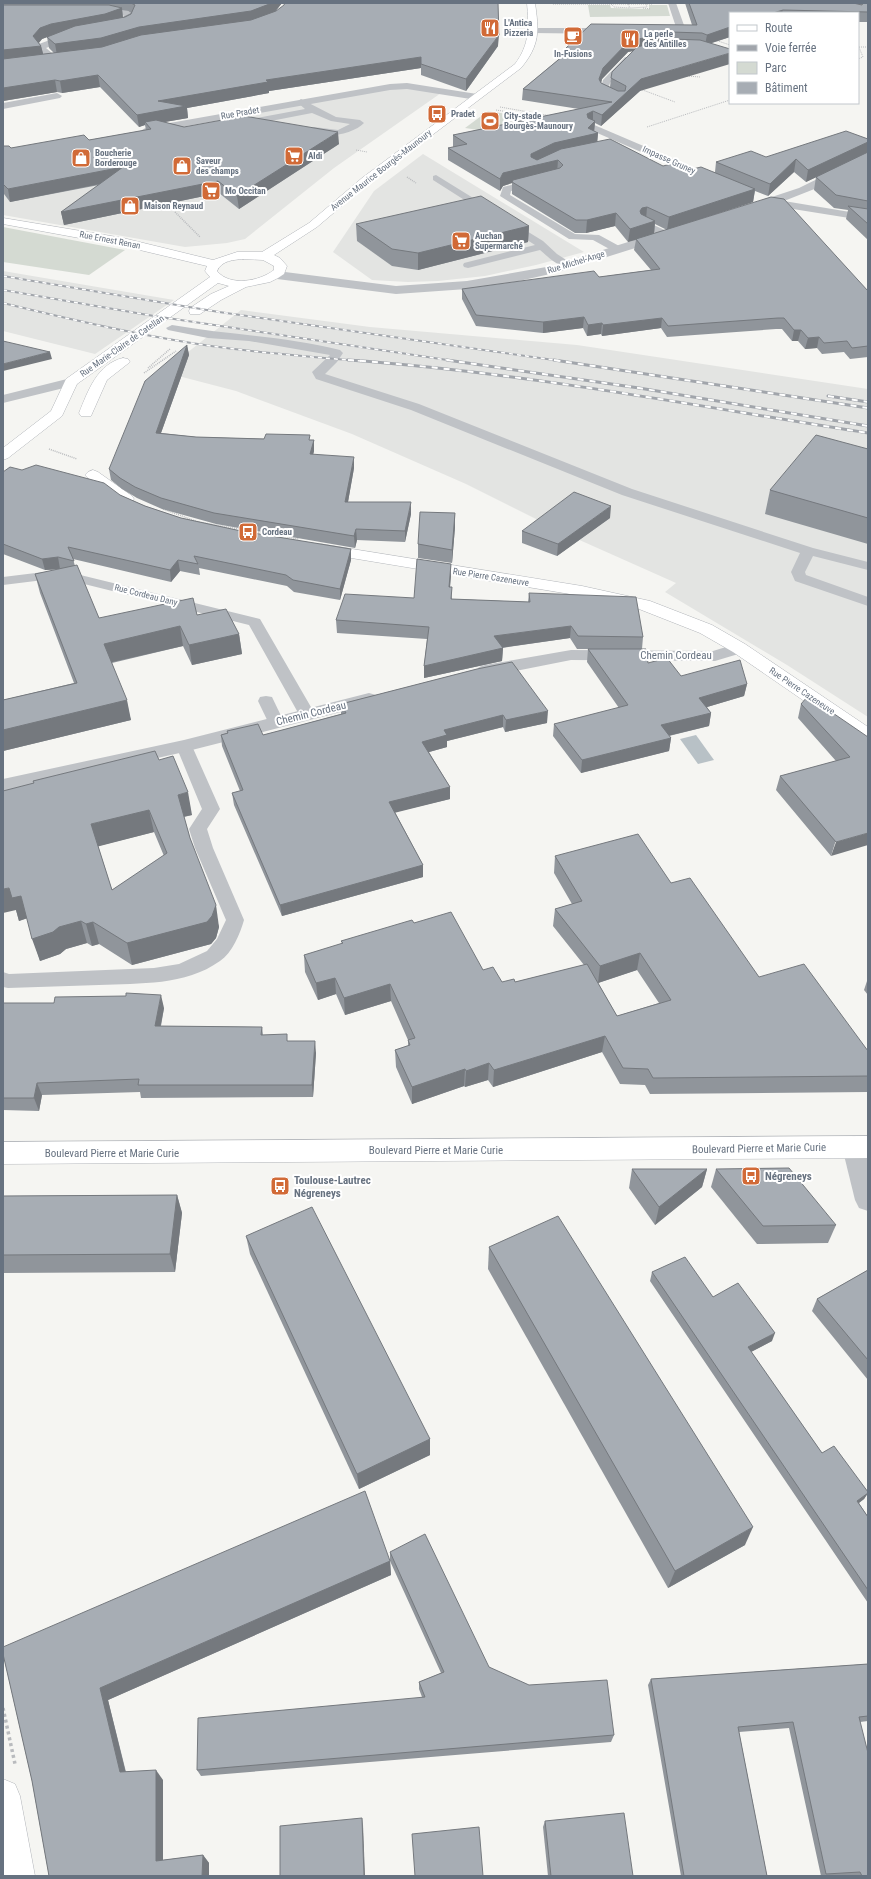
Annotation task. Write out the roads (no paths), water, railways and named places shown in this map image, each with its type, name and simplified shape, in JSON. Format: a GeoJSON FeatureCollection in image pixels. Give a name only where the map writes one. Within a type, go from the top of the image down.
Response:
{"type":"FeatureCollection","features":[{"type":"Feature","properties":{"kind":"street","name":"Avenue Maurice Bourgès-Maunoury"},"geometry":{"type":"LineString","coordinates":[[264,256],[313,225],[366,180],[518,66],[531,50],[535,31],[531,3]]}},
{"type":"Feature","properties":{"kind":"street"},"geometry":{"type":"LineString","coordinates":[[647,31],[670,31],[681,28],[672,4]]}},
{"type":"Feature","properties":{"kind":"street"},"geometry":{"type":"LineString","coordinates":[[80,11],[117,12],[127,14],[132,17],[126,24],[102,29]]}},
{"type":"Feature","properties":{"kind":"street"},"geometry":{"type":"LineString","coordinates":[[40,62],[59,59],[41,48],[42,46],[73,34],[88,31]]}},
{"type":"Feature","properties":{"kind":"street"},"geometry":{"type":"LineString","coordinates":[[535,31],[625,31]]}},
{"type":"Feature","properties":{"kind":"street","name":"Rue Pradet"},"geometry":{"type":"LineString","coordinates":[[135,132],[317,99],[407,86],[477,97]]}},
{"type":"Feature","properties":{"kind":"street"},"geometry":{"type":"LineString","coordinates":[[3,106],[57,96]]}},
{"type":"Feature","properties":{"kind":"street","name":"Impasse Gruney"},"geometry":{"type":"LineString","coordinates":[[592,127],[631,142],[728,185]]}},
{"type":"Feature","properties":{"kind":"street"},"geometry":{"type":"LineString","coordinates":[[768,202],[812,185],[868,157]]}},
{"type":"Feature","properties":{"kind":"street"},"geometry":{"type":"LineString","coordinates":[[753,202],[768,202],[868,218]]}},
{"type":"Feature","properties":{"kind":"street","name":"Rue Ernest Renan"},"geometry":{"type":"LineString","coordinates":[[3,221],[123,242],[215,264]]}},
{"type":"Feature","properties":{"kind":"street","name":"Rue Michel-Ange"},"geometry":{"type":"LineString","coordinates":[[277,275],[407,290],[467,285],[519,277],[569,265],[680,230]]}},
{"type":"Feature","properties":{"kind":"street"},"geometry":{"type":"LineString","coordinates":[[236,256],[264,256],[278,262],[281,266],[277,275],[262,281],[242,284],[224,281],[217,278],[211,271],[215,264],[236,256]]}},
{"type":"Feature","properties":{"kind":"street","name":"Rue Marie-Claire de Catellan"},"geometry":{"type":"LineString","coordinates":[[3,455],[57,413],[71,382],[217,278]]}},
{"type":"Feature","properties":{"kind":"street","name":"Rue Marie-Claire de Catellan"},"geometry":{"type":"LineString","coordinates":[[160,336],[210,301],[242,284]]}},
{"type":"Feature","properties":{"kind":"street","name":"Rue Marie-Claire de Catellan"},"geometry":{"type":"LineString","coordinates":[[86,413],[101,378],[136,354]]}},
{"type":"Feature","properties":{"kind":"street"},"geometry":{"type":"LineString","coordinates":[[3,399],[71,382]]}},
{"type":"Feature","properties":{"kind":"street"},"geometry":{"type":"LineString","coordinates":[[93,475],[109,488],[149,507]]}},
{"type":"Feature","properties":{"kind":"street","name":"Rue Pierre Cazeneuve"},"geometry":{"type":"LineString","coordinates":[[303,543],[614,597],[671,614],[706,629],[739,648],[868,736]]}},
{"type":"Feature","properties":{"kind":"street","name":"Chemin Cordeau"},"geometry":{"type":"LineString","coordinates":[[468,675],[571,655],[715,656],[739,648]]}},
{"type":"Feature","properties":{"kind":"street","name":"Chemin Cordeau"},"geometry":{"type":"LineString","coordinates":[[3,786],[184,746],[384,695]]}},
{"type":"Feature","properties":{"kind":"street"},"geometry":{"type":"LineString","coordinates":[[861,1147],[868,1200]]}},
{"type":"Feature","properties":{"kind":"street","name":"Boulevard Pierre et Marie Curie"},"geometry":{"type":"LineString","coordinates":[[3,1153],[861,1147]]}},
{"type":"Feature","properties":{"kind":"street"},"geometry":{"type":"LineString","coordinates":[[4,1805],[17,1876]]}},
{"type":"Feature","properties":{"kind":"lane"},"geometry":{"type":"LineString","coordinates":[[620,99],[604,91],[606,82],[632,55],[638,53]]}},
{"type":"Feature","properties":{"kind":"lane"},"geometry":{"type":"LineString","coordinates":[[301,102],[313,110],[334,119],[360,123],[339,133],[308,129]]}},
{"type":"Feature","properties":{"kind":"lane"},"geometry":{"type":"LineString","coordinates":[[229,126],[313,110]]}},
{"type":"Feature","properties":{"kind":"lane"},"geometry":{"type":"LineString","coordinates":[[266,119],[271,122],[286,125]]}},
{"type":"Feature","properties":{"kind":"lane"},"geometry":{"type":"LineString","coordinates":[[157,128],[178,133]]}},
{"type":"Feature","properties":{"kind":"lane"},"geometry":{"type":"LineString","coordinates":[[614,146],[631,142]]}},
{"type":"Feature","properties":{"kind":"lane"},"geometry":{"type":"LineString","coordinates":[[436,178],[543,246],[553,256],[569,265]]}},
{"type":"Feature","properties":{"kind":"lane"},"geometry":{"type":"LineString","coordinates":[[549,179],[506,189],[505,196],[573,237],[595,237],[617,249]]}},
{"type":"Feature","properties":{"kind":"lane"},"geometry":{"type":"LineString","coordinates":[[645,224],[665,234]]}},
{"type":"Feature","properties":{"kind":"lane"},"geometry":{"type":"LineString","coordinates":[[468,265],[543,246]]}},
{"type":"Feature","properties":{"kind":"lane"},"geometry":{"type":"LineString","coordinates":[[172,328],[208,335],[249,338],[336,352],[336,358],[318,372],[320,376],[415,407],[634,494],[808,552],[868,566]]}},
{"type":"Feature","properties":{"kind":"lane"},"geometry":{"type":"LineString","coordinates":[[808,552],[798,572],[800,578],[868,602]]}},
{"type":"Feature","properties":{"kind":"lane","name":"Rue Cordeau Dany"},"geometry":{"type":"LineString","coordinates":[[3,581],[60,574],[255,622],[307,714]]}},
{"type":"Feature","properties":{"kind":"lane"},"geometry":{"type":"LineString","coordinates":[[266,701],[276,722]]}},
{"type":"Feature","properties":{"kind":"lane"},"geometry":{"type":"LineString","coordinates":[[3,980],[154,976],[182,971],[214,956],[224,944],[231,932],[235,920],[204,848],[198,829],[211,809],[184,746]]}},
{"type":"Feature","properties":{"kind":"railway"},"geometry":{"type":"LineString","coordinates":[[3,276],[219,312],[561,361]]}},
{"type":"Feature","properties":{"kind":"railway"},"geometry":{"type":"LineString","coordinates":[[3,290],[154,316],[454,361]]}},
{"type":"Feature","properties":{"kind":"railway"},"geometry":{"type":"LineString","coordinates":[[3,303],[107,327],[185,342],[267,353],[361,361]]}},
{"type":"Feature","properties":{"kind":"railway"},"geometry":{"type":"LineString","coordinates":[[348,360],[361,361]]}},
{"type":"Feature","properties":{"kind":"railway"},"geometry":{"type":"LineString","coordinates":[[447,360],[639,388],[868,426]]}},
{"type":"Feature","properties":{"kind":"railway"},"geometry":{"type":"LineString","coordinates":[[554,360],[868,408]]}},
{"type":"Feature","properties":{"kind":"railway"},"geometry":{"type":"LineString","coordinates":[[361,361],[413,365],[543,381],[868,433]]}},
{"type":"Feature","properties":{"kind":"railway"},"geometry":{"type":"LineString","coordinates":[[828,396],[868,402]]}},
{"type":"Feature","properties":{"kind":"place","name":"L'Antica Pizzeria"},"geometry":{"type":"Point","coordinates":[490,28]}},
{"type":"Feature","properties":{"kind":"place","name":"In-Fusions"},"geometry":{"type":"Point","coordinates":[573,36]}},
{"type":"Feature","properties":{"kind":"place","name":"La perle des Antilles"},"geometry":{"type":"Point","coordinates":[630,39]}},
{"type":"Feature","properties":{"kind":"place","name":"Pradet"},"geometry":{"type":"Point","coordinates":[437,114]}},
{"type":"Feature","properties":{"kind":"place","name":"City-stade Bourgès-Maunoury"},"geometry":{"type":"Point","coordinates":[490,121]}},
{"type":"Feature","properties":{"kind":"place","name":"Aldi"},"geometry":{"type":"Point","coordinates":[294,156]}},
{"type":"Feature","properties":{"kind":"place","name":"Boucherie Borderouge"},"geometry":{"type":"Point","coordinates":[81,158]}},
{"type":"Feature","properties":{"kind":"place","name":"Saveur des champs"},"geometry":{"type":"Point","coordinates":[182,166]}},
{"type":"Feature","properties":{"kind":"place","name":"Mo Occitan"},"geometry":{"type":"Point","coordinates":[211,191]}},
{"type":"Feature","properties":{"kind":"place","name":"Maison Reynaud"},"geometry":{"type":"Point","coordinates":[130,206]}},
{"type":"Feature","properties":{"kind":"place","name":"Auchan Supermarché"},"geometry":{"type":"Point","coordinates":[461,241]}},
{"type":"Feature","properties":{"kind":"place","name":"Cordeau"},"geometry":{"type":"Point","coordinates":[248,532]}},
{"type":"Feature","properties":{"kind":"place","name":"Négreneys"},"geometry":{"type":"Point","coordinates":[751,1176]}},
{"type":"Feature","properties":{"kind":"place","name":"Toulouse-Lautrec Négreneys"},"geometry":{"type":"Point","coordinates":[280,1186]}}]}
